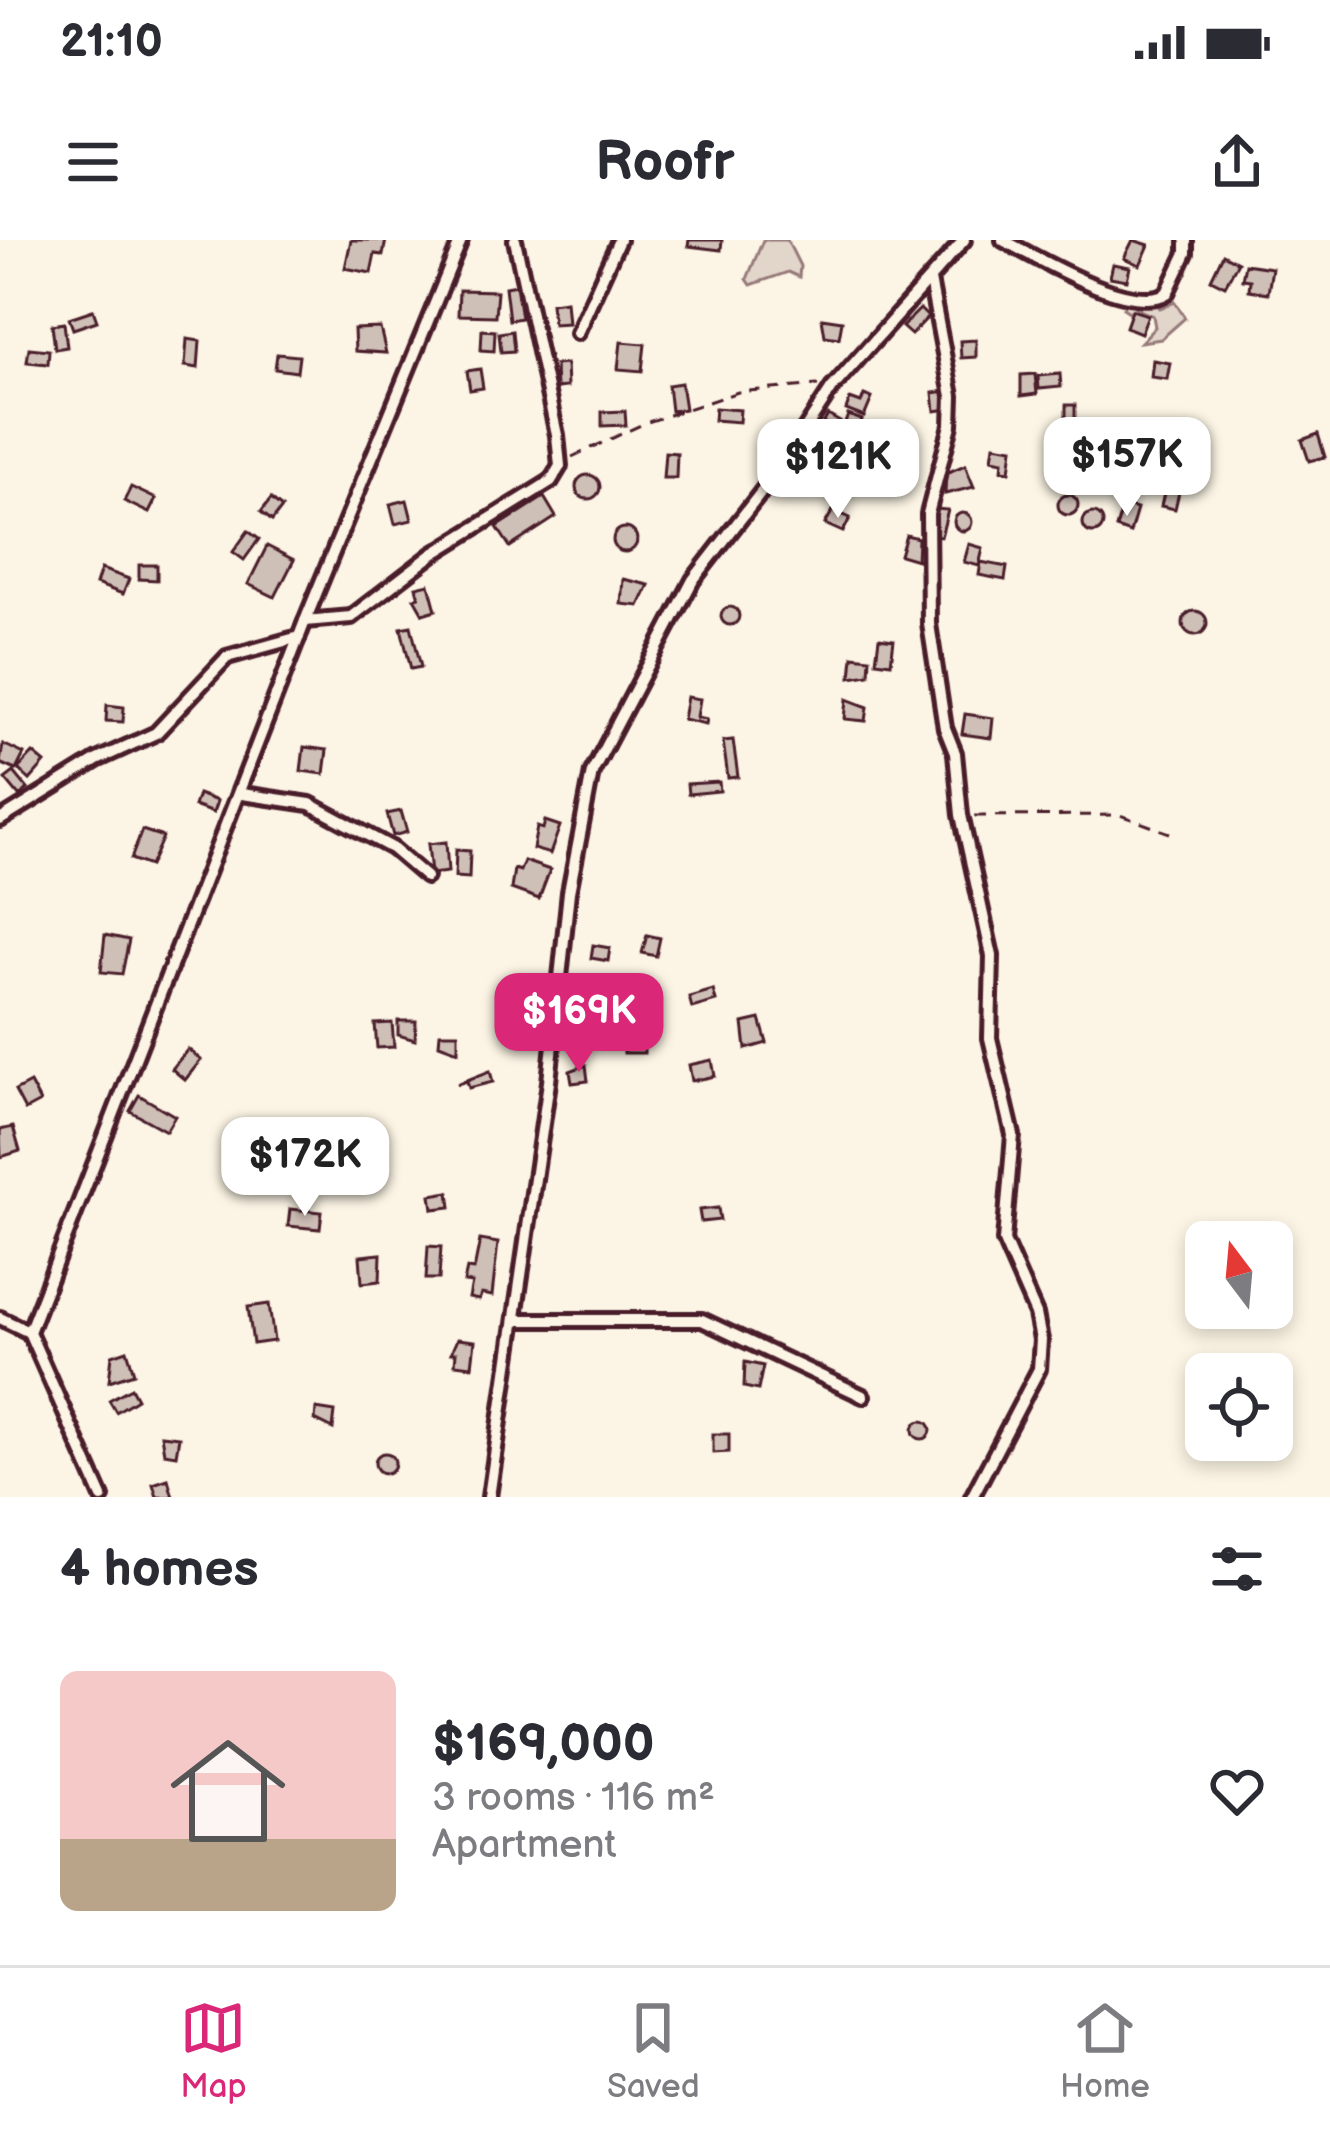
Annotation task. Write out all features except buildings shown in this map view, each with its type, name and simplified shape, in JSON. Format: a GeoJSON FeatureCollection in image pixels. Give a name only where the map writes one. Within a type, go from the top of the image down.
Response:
{"type":"FeatureCollection","features":[{"type":"Feature","properties":{"kind":"street"},"geometry":{"type":"LineString","coordinates":[[29,1332],[242,794],[305,621],[461,240]]}},
{"type":"Feature","properties":{"kind":"street"},"geometry":{"type":"LineString","coordinates":[[305,621],[350,617],[433,554],[551,482],[560,466],[542,352],[515,240]]}},
{"type":"Feature","properties":{"kind":"street"},"geometry":{"type":"LineString","coordinates":[[578,333],[620,240]]}},
{"type":"Feature","properties":{"kind":"street"},"geometry":{"type":"LineString","coordinates":[[489,1497],[517,1320],[569,892],[592,772],[681,598],[832,388],[964,240]]}},
{"type":"Feature","properties":{"kind":"street"},"geometry":{"type":"LineString","coordinates":[[1003,240],[1101,287],[1152,298],[1166,293],[1187,250],[1186,240]]}},
{"type":"Feature","properties":{"kind":"street"},"geometry":{"type":"LineString","coordinates":[[930,280],[952,396],[947,445],[928,514],[927,601],[945,728],[957,762],[961,815],[992,956],[990,1038],[1013,1135],[1004,1241],[1036,1314],[1041,1340],[1039,1369],[972,1497]]}},
{"type":"Feature","properties":{"kind":"street"},"geometry":{"type":"LineString","coordinates":[[0,820],[97,760],[156,733],[226,657],[299,637]]}},
{"type":"Feature","properties":{"kind":"street"},"geometry":{"type":"LineString","coordinates":[[242,794],[265,802],[310,804],[392,848],[426,878]]}},
{"type":"Feature","properties":{"kind":"street"},"geometry":{"type":"LineString","coordinates":[[0,1318],[29,1332],[102,1497]]}},
{"type":"Feature","properties":{"kind":"street"},"geometry":{"type":"LineString","coordinates":[[517,1320],[702,1320],[863,1396]]}},
{"type":"Feature","properties":{"kind":"path"},"geometry":{"type":"LineString","coordinates":[[560,466],[614,436],[738,392],[812,384],[832,388]]}},
{"type":"Feature","properties":{"kind":"path"},"geometry":{"type":"LineString","coordinates":[[961,815],[1120,815],[1169,832]]}},
{"type":"Feature","properties":{"kind":"shaded area"},"geometry":{"type":"Polygon","coordinates":[[[763,240],[787,240],[800,266],[799,277],[788,272],[751,285],[747,279],[763,240]]]}},
{"type":"Feature","properties":{"kind":"shaded area"},"geometry":{"type":"Polygon","coordinates":[[[1126,302],[1154,302],[1160,308],[1175,302],[1185,318],[1161,339],[1141,342],[1155,327],[1153,316],[1135,308],[1129,312],[1123,308],[1126,302]]]}}]}
